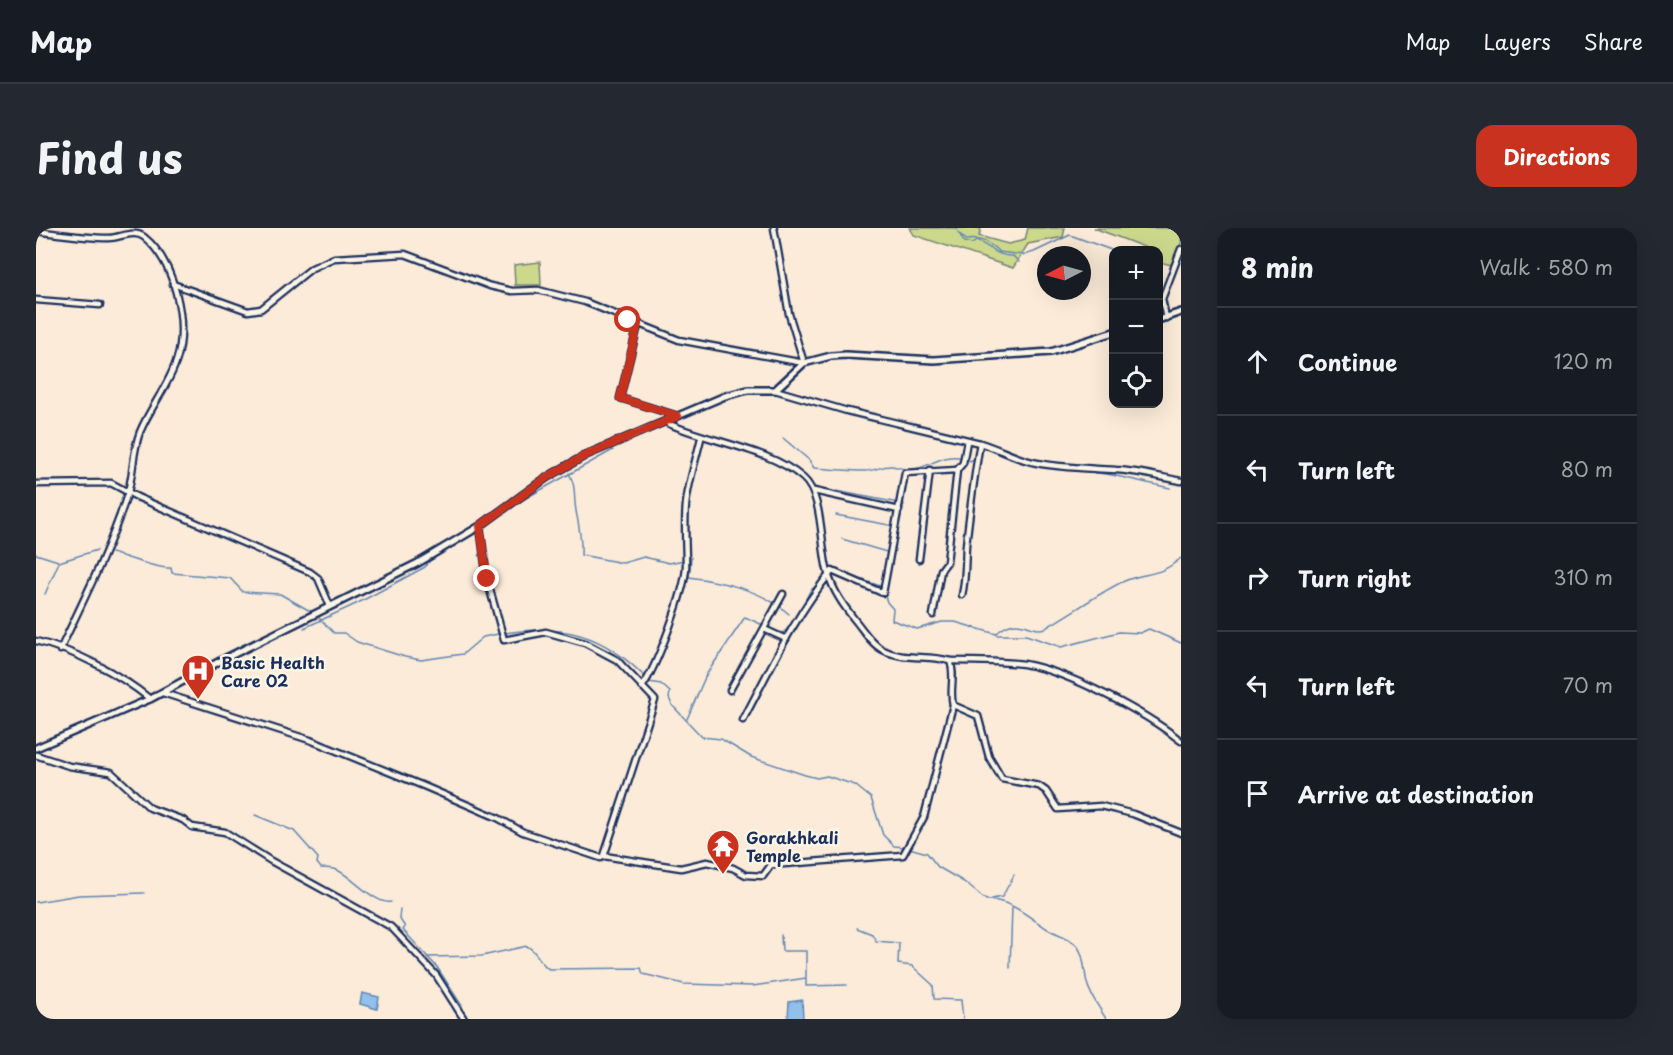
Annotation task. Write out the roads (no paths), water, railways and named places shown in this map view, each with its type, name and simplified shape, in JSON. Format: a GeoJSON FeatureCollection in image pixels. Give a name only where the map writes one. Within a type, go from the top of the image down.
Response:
{"type":"FeatureCollection","features":[{"type":"Feature","properties":{"kind":"street"},"geometry":{"type":"LineString","coordinates":[[774,228],[789,314],[804,363]]}},
{"type":"Feature","properties":{"kind":"street"},"geometry":{"type":"LineString","coordinates":[[36,231],[109,238],[137,231],[160,256],[173,284],[181,342],[169,378],[140,432],[128,492],[106,552],[60,650]]}},
{"type":"Feature","properties":{"kind":"street"},"geometry":{"type":"LineString","coordinates":[[1166,318],[1162,299],[1180,253]]}},
{"type":"Feature","properties":{"kind":"street"},"geometry":{"type":"LineString","coordinates":[[173,284],[248,311],[261,309],[312,268],[334,258],[405,254],[490,286],[512,291],[538,290],[585,302],[679,340],[804,363],[846,355],[934,360],[1051,352],[1109,333]]}},
{"type":"Feature","properties":{"kind":"street"},"geometry":{"type":"LineString","coordinates":[[36,300],[100,305]]}},
{"type":"Feature","properties":{"kind":"street"},"geometry":{"type":"LineString","coordinates":[[1163,319],[1181,312]]}},
{"type":"Feature","properties":{"kind":"street"},"geometry":{"type":"LineString","coordinates":[[638,324],[620,398],[678,416]]}},
{"type":"Feature","properties":{"kind":"street"},"geometry":{"type":"LineString","coordinates":[[775,390],[804,363]]}},
{"type":"Feature","properties":{"kind":"street"},"geometry":{"type":"LineString","coordinates":[[36,748],[163,693],[417,563],[480,526],[546,478],[586,455],[725,396],[748,390],[775,390],[967,441],[980,442],[997,448],[1013,458],[1036,463],[1087,470],[1118,470],[1181,481]]}},
{"type":"Feature","properties":{"kind":"street"},"geometry":{"type":"LineString","coordinates":[[665,423],[701,438],[764,456],[790,468],[805,479],[814,491],[828,575],[845,607],[865,633],[883,651],[914,658],[936,657],[950,661],[1025,664],[1053,673],[1104,695],[1164,728],[1181,741]]}},
{"type":"Feature","properties":{"kind":"street"},"geometry":{"type":"LineString","coordinates":[[642,687],[662,642],[683,584],[686,566],[684,552],[686,505],[701,438]]}},
{"type":"Feature","properties":{"kind":"street"},"geometry":{"type":"LineString","coordinates":[[933,615],[941,570],[947,562],[957,470],[963,462],[967,441]]}},
{"type":"Feature","properties":{"kind":"street"},"geometry":{"type":"LineString","coordinates":[[962,595],[967,572],[965,556],[972,485],[980,442]]}},
{"type":"Feature","properties":{"kind":"street"},"geometry":{"type":"LineString","coordinates":[[919,559],[930,470]]}},
{"type":"Feature","properties":{"kind":"street"},"geometry":{"type":"LineString","coordinates":[[743,720],[786,639],[820,583],[832,571],[883,593],[905,473],[957,470]]}},
{"type":"Feature","properties":{"kind":"street"},"geometry":{"type":"LineString","coordinates":[[36,484],[111,483],[310,572],[318,578],[330,606]]}},
{"type":"Feature","properties":{"kind":"street"},"geometry":{"type":"LineString","coordinates":[[814,491],[899,510]]}},
{"type":"Feature","properties":{"kind":"street"},"geometry":{"type":"LineString","coordinates":[[480,526],[487,579],[504,640],[546,632],[585,643],[617,660],[655,700],[604,856]]}},
{"type":"Feature","properties":{"kind":"street"},"geometry":{"type":"LineString","coordinates":[[730,690],[783,594]]}},
{"type":"Feature","properties":{"kind":"street"},"geometry":{"type":"LineString","coordinates":[[764,629],[786,639]]}},
{"type":"Feature","properties":{"kind":"street"},"geometry":{"type":"LineString","coordinates":[[36,641],[131,683],[150,699]]}},
{"type":"Feature","properties":{"kind":"street"},"geometry":{"type":"LineString","coordinates":[[163,693],[310,740],[437,791],[559,846],[601,858],[604,856],[681,868],[707,862],[733,868],[746,874],[763,876],[771,865],[903,855],[924,817],[953,705],[951,689],[953,668],[950,661]]}},
{"type":"Feature","properties":{"kind":"street"},"geometry":{"type":"LineString","coordinates":[[953,705],[978,716],[989,757],[1002,779],[1039,786],[1046,790],[1058,808],[1101,806],[1133,814],[1181,833]]}},
{"type":"Feature","properties":{"kind":"street"},"geometry":{"type":"LineString","coordinates":[[36,755],[69,766],[111,772],[150,808],[183,820],[192,827],[225,832],[271,861],[391,927],[436,975],[464,1019]]}},
{"type":"Feature","properties":{"kind":"water"},"geometry":{"type":"Polygon","coordinates":[[[362,993],[379,997],[377,1009],[360,1004],[362,993]]]}},
{"type":"Feature","properties":{"kind":"water"},"geometry":{"type":"Polygon","coordinates":[[[802,1000],[803,1019],[788,1019],[789,1002],[802,1000]]]}},
{"type":"Feature","properties":{"kind":"waterway"},"geometry":{"type":"LineString","coordinates":[[956,228],[964,242],[972,244],[976,241],[998,253],[1013,256],[1019,262]]}},
{"type":"Feature","properties":{"kind":"waterway"},"geometry":{"type":"LineString","coordinates":[[961,235],[966,240],[984,241],[999,252],[1024,255],[1070,235],[1109,249]]}},
{"type":"Feature","properties":{"kind":"waterway"},"geometry":{"type":"LineString","coordinates":[[783,438],[809,460],[814,468],[865,471],[892,466],[912,469],[946,458],[962,458]]}},
{"type":"Feature","properties":{"kind":"waterway"},"geometry":{"type":"LineString","coordinates":[[517,503],[613,450]]}},
{"type":"Feature","properties":{"kind":"waterway"},"geometry":{"type":"LineString","coordinates":[[1002,453],[1016,461],[1025,462]]}},
{"type":"Feature","properties":{"kind":"waterway"},"geometry":{"type":"LineString","coordinates":[[967,459],[970,461],[975,458]]}},
{"type":"Feature","properties":{"kind":"waterway"},"geometry":{"type":"LineString","coordinates":[[1041,465],[1112,475],[1170,488]]}},
{"type":"Feature","properties":{"kind":"waterway"},"geometry":{"type":"LineString","coordinates":[[569,473],[574,488],[581,555],[623,563],[644,557],[669,563],[684,560]]}},
{"type":"Feature","properties":{"kind":"waterway"},"geometry":{"type":"LineString","coordinates":[[836,491],[904,504],[897,530]]}},
{"type":"Feature","properties":{"kind":"waterway"},"geometry":{"type":"LineString","coordinates":[[836,515],[894,526]]}},
{"type":"Feature","properties":{"kind":"waterway"},"geometry":{"type":"LineString","coordinates":[[304,628],[358,603],[425,567],[429,561],[464,538]]}},
{"type":"Feature","properties":{"kind":"waterway"},"geometry":{"type":"LineString","coordinates":[[842,539],[890,553]]}},
{"type":"Feature","properties":{"kind":"waterway"},"geometry":{"type":"LineString","coordinates":[[45,594],[59,562],[97,550]]}},
{"type":"Feature","properties":{"kind":"waterway"},"geometry":{"type":"LineString","coordinates":[[111,553],[150,565],[171,568],[172,573],[230,578],[243,592],[280,594],[312,612]]}},
{"type":"Feature","properties":{"kind":"waterway"},"geometry":{"type":"LineString","coordinates":[[36,554],[58,561]]}},
{"type":"Feature","properties":{"kind":"waterway"},"geometry":{"type":"LineString","coordinates":[[688,559],[691,558],[689,577],[742,588],[767,599],[789,614]]}},
{"type":"Feature","properties":{"kind":"waterway"},"geometry":{"type":"LineString","coordinates":[[884,593],[893,609],[892,620],[917,629],[942,622],[955,622],[996,634],[1012,624],[1041,629],[1122,582],[1166,569],[1181,558]]}},
{"type":"Feature","properties":{"kind":"waterway"},"geometry":{"type":"LineString","coordinates":[[834,570],[883,587]]}},
{"type":"Feature","properties":{"kind":"waterway"},"geometry":{"type":"LineString","coordinates":[[795,620],[810,591],[820,582]]}},
{"type":"Feature","properties":{"kind":"waterway"},"geometry":{"type":"LineString","coordinates":[[318,617],[334,633],[344,633],[357,642],[421,660],[463,654],[483,637],[498,634]]}},
{"type":"Feature","properties":{"kind":"waterway"},"geometry":{"type":"LineString","coordinates":[[687,719],[706,675],[745,617],[763,625]]}},
{"type":"Feature","properties":{"kind":"waterway"},"geometry":{"type":"LineString","coordinates":[[781,635],[792,624]]}},
{"type":"Feature","properties":{"kind":"waterway"},"geometry":{"type":"LineString","coordinates":[[767,627],[776,632]]}},
{"type":"Feature","properties":{"kind":"waterway"},"geometry":{"type":"LineString","coordinates":[[997,635],[1026,635],[1061,647],[1119,632],[1140,633],[1149,629],[1181,643]]}},
{"type":"Feature","properties":{"kind":"waterway"},"geometry":{"type":"LineString","coordinates":[[505,633],[546,630],[581,636],[614,651],[645,677]]}},
{"type":"Feature","properties":{"kind":"waterway"},"geometry":{"type":"LineString","coordinates":[[649,682],[661,684],[670,692],[669,698],[672,705],[702,737],[721,739],[751,757],[805,775],[817,778],[827,776],[855,785],[871,798],[883,835],[894,846],[905,847]]}},
{"type":"Feature","properties":{"kind":"waterway"},"geometry":{"type":"LineString","coordinates":[[255,815],[294,831],[318,858],[317,863],[321,868],[337,870],[372,895],[385,902],[391,902]]}},
{"type":"Feature","properties":{"kind":"waterway"},"geometry":{"type":"LineString","coordinates":[[909,848],[927,853],[938,867],[964,882],[986,900],[1011,905],[1074,943],[1081,952],[1088,986],[1093,998],[1106,1019]]}},
{"type":"Feature","properties":{"kind":"waterway"},"geometry":{"type":"LineString","coordinates":[[992,899],[1002,897],[1014,875]]}},
{"type":"Feature","properties":{"kind":"waterway"},"geometry":{"type":"LineString","coordinates":[[36,902],[79,895],[144,893]]}},
{"type":"Feature","properties":{"kind":"waterway"},"geometry":{"type":"LineString","coordinates":[[1010,968],[1012,908]]}},
{"type":"Feature","properties":{"kind":"waterway"},"geometry":{"type":"LineString","coordinates":[[400,909],[399,918],[405,927],[403,930],[437,967],[462,1006]]}},
{"type":"Feature","properties":{"kind":"waterway"},"geometry":{"type":"LineString","coordinates":[[857,928],[872,934],[876,941],[899,943],[898,964],[912,966],[933,985],[934,999],[961,1000],[963,1019]]}},
{"type":"Feature","properties":{"kind":"waterway"},"geometry":{"type":"LineString","coordinates":[[781,935],[782,951],[806,951],[806,977]]}},
{"type":"Feature","properties":{"kind":"waterway"},"geometry":{"type":"LineString","coordinates":[[427,957],[482,956],[527,946],[549,969],[641,968],[643,974],[684,984],[753,986],[806,978],[806,986],[847,985]]}},
{"type":"Feature","properties":{"kind":"place","name":"Basic Health Care 02"},"geometry":{"type":"Point","coordinates":[198,700]}},
{"type":"Feature","properties":{"kind":"place","name":"Gorakhkali Temple"},"geometry":{"type":"Point","coordinates":[723,875]}}]}
